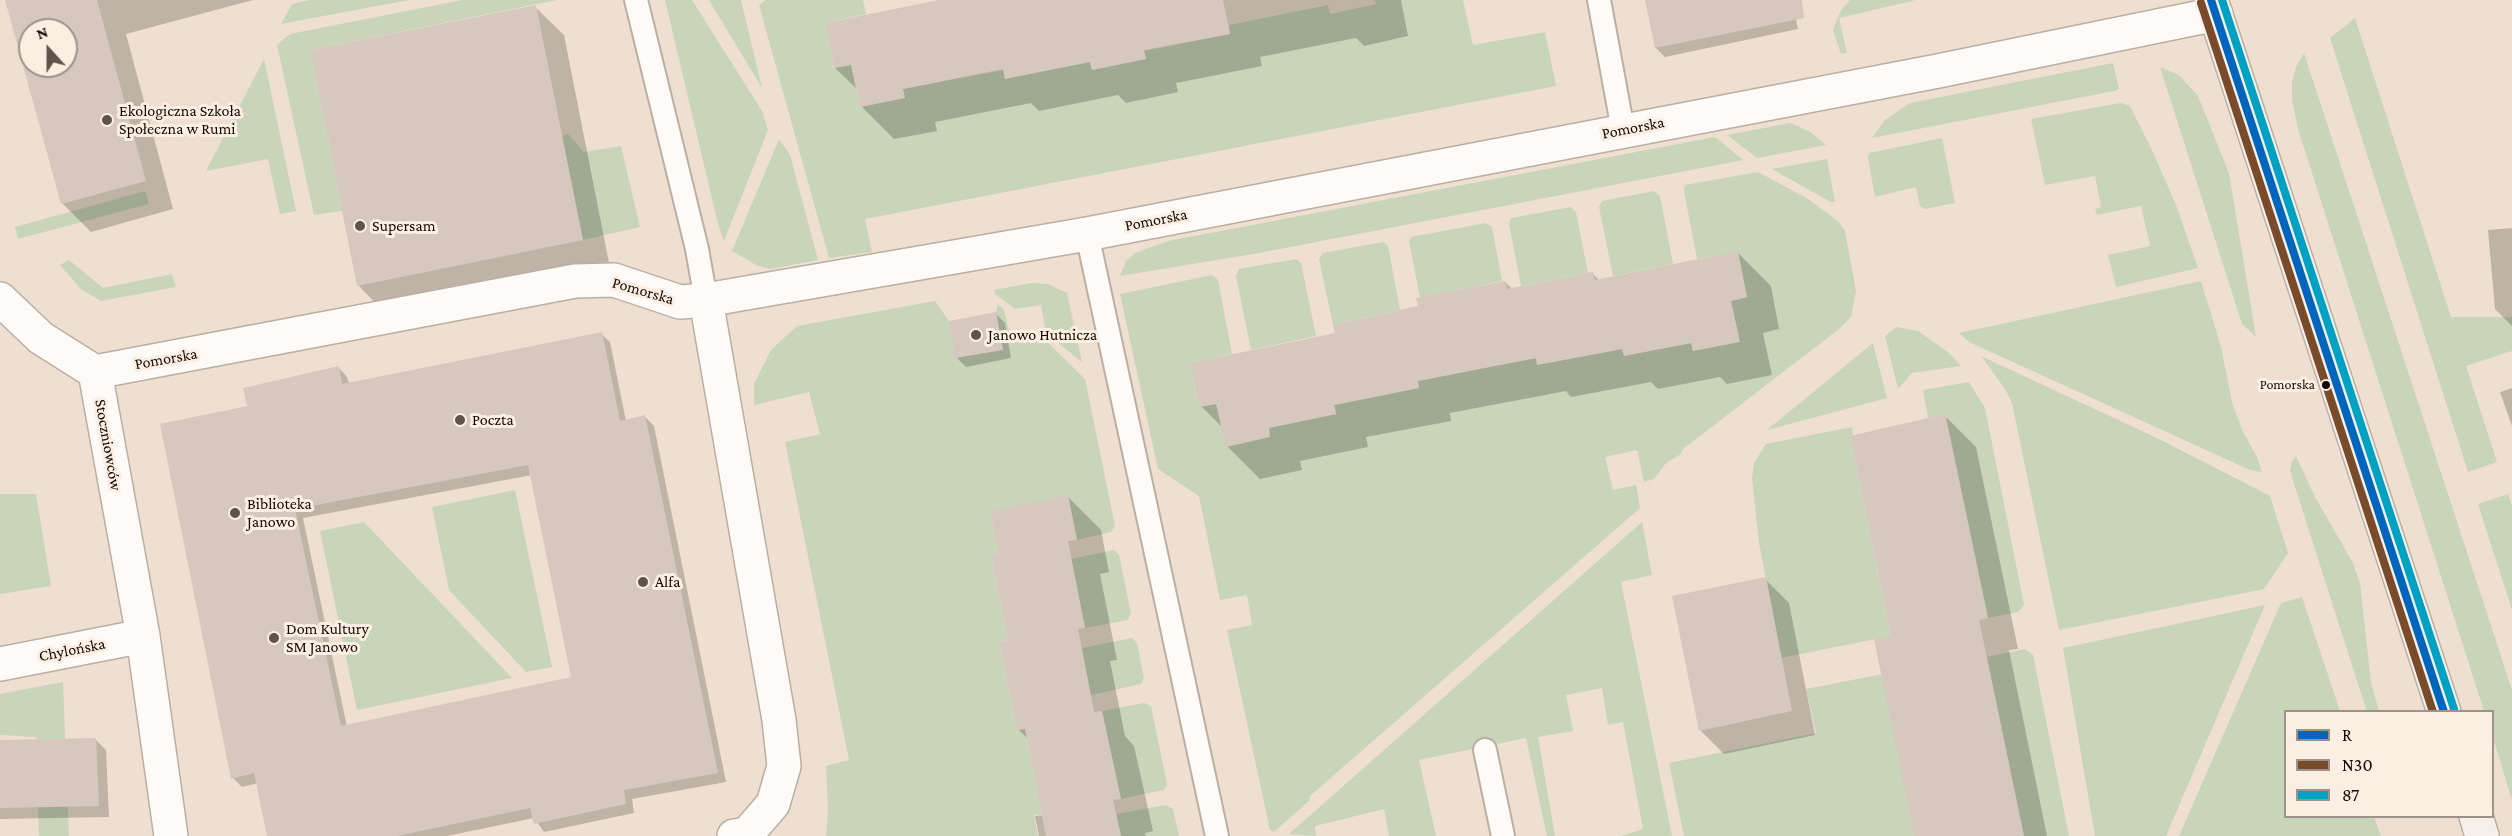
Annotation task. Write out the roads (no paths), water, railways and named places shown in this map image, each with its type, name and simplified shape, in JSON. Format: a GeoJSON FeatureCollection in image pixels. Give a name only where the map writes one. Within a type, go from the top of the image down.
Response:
{"type":"FeatureCollection","features":[{"type":"Feature","properties":{"kind":"main road","name":"Pomorska"},"geometry":{"type":"LineString","coordinates":[[2214,7],[2444,710]]}},
{"type":"Feature","properties":{"kind":"main road"},"geometry":{"type":"LineString","coordinates":[[2477,818],[2482,836]]}},
{"type":"Feature","properties":{"kind":"street","name":"Pomorska"},"geometry":{"type":"LineString","coordinates":[[95,372],[575,281],[614,280],[680,302],[706,300],[1087,234],[1928,73],[2214,7]]}},
{"type":"Feature","properties":{"kind":"street"},"geometry":{"type":"LineString","coordinates":[[0,299],[41,338],[95,372]]}},
{"type":"Feature","properties":{"kind":"street"},"geometry":{"type":"LineString","coordinates":[[706,300],[779,720],[784,766],[773,804],[747,834],[734,836]]}},
{"type":"Feature","properties":{"kind":"street","name":"Stoczniowców"},"geometry":{"type":"LineString","coordinates":[[95,372],[143,636],[171,836]]}},
{"type":"Feature","properties":{"kind":"street","name":"Chylońska"},"geometry":{"type":"LineString","coordinates":[[0,664],[143,636]]}},
{"type":"Feature","properties":{"kind":"lane"},"geometry":{"type":"LineString","coordinates":[[636,0],[697,249],[706,300]]}},
{"type":"Feature","properties":{"kind":"lane"},"geometry":{"type":"LineString","coordinates":[[1599,0],[1623,130]]}},
{"type":"Feature","properties":{"kind":"lane"},"geometry":{"type":"LineString","coordinates":[[1087,234],[1217,836]]}},
{"type":"Feature","properties":{"kind":"lane"},"geometry":{"type":"LineString","coordinates":[[1485,750],[1503,836]]}},
{"type":"Feature","properties":{"kind":"place","name":"Ekologiczna Szkoła Społeczna w Rumi"},"geometry":{"type":"Point","coordinates":[107,120]}},
{"type":"Feature","properties":{"kind":"place","name":"Supersam"},"geometry":{"type":"Point","coordinates":[360,226]}},
{"type":"Feature","properties":{"kind":"place","name":"Janowo Hutnicza"},"geometry":{"type":"Point","coordinates":[976,335]}},
{"type":"Feature","properties":{"kind":"place","name":"Pomorska"},"geometry":{"type":"Point","coordinates":[2326,385]}},
{"type":"Feature","properties":{"kind":"place","name":"Poczta"},"geometry":{"type":"Point","coordinates":[460,420]}},
{"type":"Feature","properties":{"kind":"place","name":"Biblioteka Janowo"},"geometry":{"type":"Point","coordinates":[235,513]}},
{"type":"Feature","properties":{"kind":"place","name":"Alfa"},"geometry":{"type":"Point","coordinates":[643,582]}},
{"type":"Feature","properties":{"kind":"place","name":"Dom Kultury SM Janowo"},"geometry":{"type":"Point","coordinates":[274,638]}}]}
